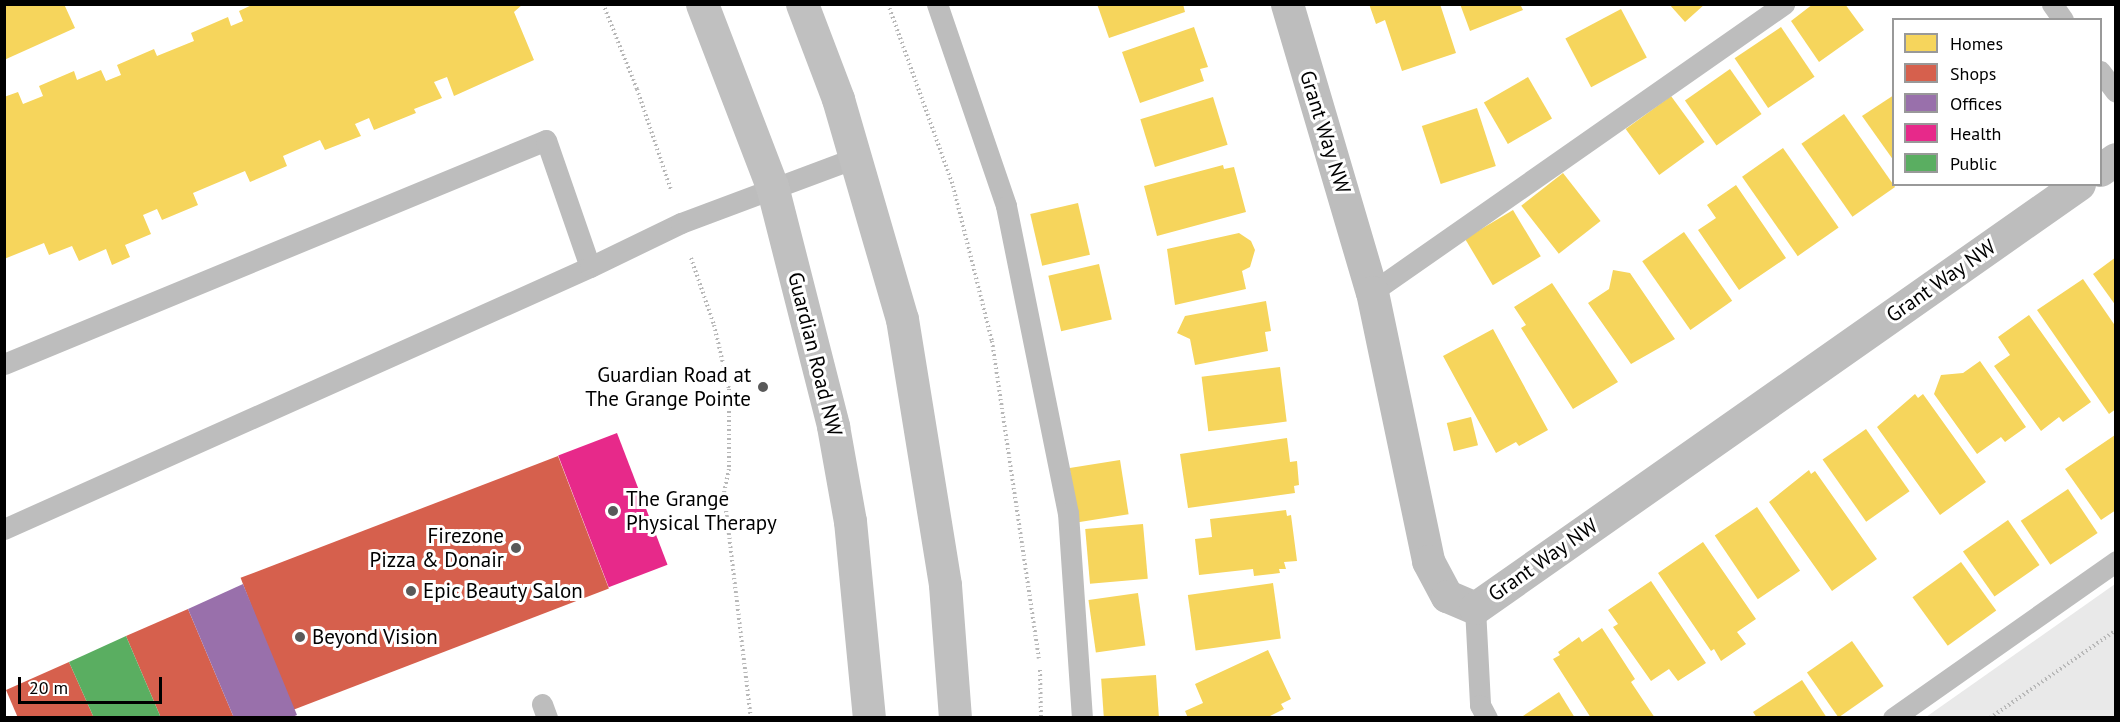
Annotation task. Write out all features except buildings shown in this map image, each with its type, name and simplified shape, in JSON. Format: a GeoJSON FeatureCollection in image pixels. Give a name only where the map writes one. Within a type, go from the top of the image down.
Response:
{"type":"FeatureCollection","features":[{"type":"Feature","properties":{"kind":"main road","name":"Guardian Road NW"},"geometry":{"type":"LineString","coordinates":[[702,4],[772,186],[835,437],[850,521],[868,717]]}},
{"type":"Feature","properties":{"kind":"main road"},"geometry":{"type":"LineString","coordinates":[[802,4],[855,158],[902,319],[945,585],[955,717]]}},
{"type":"Feature","properties":{"kind":"street","name":"Grant Way NW"},"geometry":{"type":"LineString","coordinates":[[1287,4],[1372,292],[1428,561],[1447,596],[1475,608],[2076,186]]}},
{"type":"Feature","properties":{"kind":"street"},"geometry":{"type":"LineString","coordinates":[[2102,169],[2115,159]]}},
{"type":"Feature","properties":{"kind":"lane"},"geometry":{"type":"LineString","coordinates":[[937,4],[1010,229],[1068,513],[1082,717]]}},
{"type":"Feature","properties":{"kind":"lane"},"geometry":{"type":"LineString","coordinates":[[1372,292],[1784,4]]}},
{"type":"Feature","properties":{"kind":"lane"},"geometry":{"type":"LineString","coordinates":[[2052,4],[2062,18]]}},
{"type":"Feature","properties":{"kind":"lane"},"geometry":{"type":"LineString","coordinates":[[2102,74],[2115,92]]}},
{"type":"Feature","properties":{"kind":"lane"},"geometry":{"type":"LineString","coordinates":[[4,364],[546,140],[590,267]]}},
{"type":"Feature","properties":{"kind":"lane"},"geometry":{"type":"LineString","coordinates":[[4,529],[590,267],[681,223],[772,186],[855,158]]}},
{"type":"Feature","properties":{"kind":"lane"},"geometry":{"type":"LineString","coordinates":[[1893,717],[2115,561]]}},
{"type":"Feature","properties":{"kind":"lane"},"geometry":{"type":"LineString","coordinates":[[1475,608],[1480,705],[1487,717]]}},
{"type":"Feature","properties":{"kind":"path"},"geometry":{"type":"LineString","coordinates":[[603,4],[637,89],[681,223],[714,325],[729,389],[729,469],[724,493],[751,717]]}},
{"type":"Feature","properties":{"kind":"path"},"geometry":{"type":"LineString","coordinates":[[888,4],[953,186],[992,341],[1039,663],[1041,717]]}},
{"type":"Feature","properties":{"kind":"path"},"geometry":{"type":"LineString","coordinates":[[1990,717],[2115,630]]}},
{"type":"Feature","properties":{"kind":"shaded area"},"geometry":{"type":"Polygon","coordinates":[[[2115,584],[2115,717],[1926,717],[2115,584]]]}},
{"type":"Feature","properties":{"kind":"place","name":"Guardian Road at The Grange Pointe"},"geometry":{"type":"Point","coordinates":[763,387]}},
{"type":"Feature","properties":{"kind":"place","name":"The Grange Physical Therapy"},"geometry":{"type":"Point","coordinates":[613,511]}},
{"type":"Feature","properties":{"kind":"place","name":"Firezone Pizza & Donair"},"geometry":{"type":"Point","coordinates":[516,548]}},
{"type":"Feature","properties":{"kind":"place","name":"Epic Beauty Salon"},"geometry":{"type":"Point","coordinates":[411,591]}},
{"type":"Feature","properties":{"kind":"place","name":"Beyond Vision"},"geometry":{"type":"Point","coordinates":[300,637]}}]}
